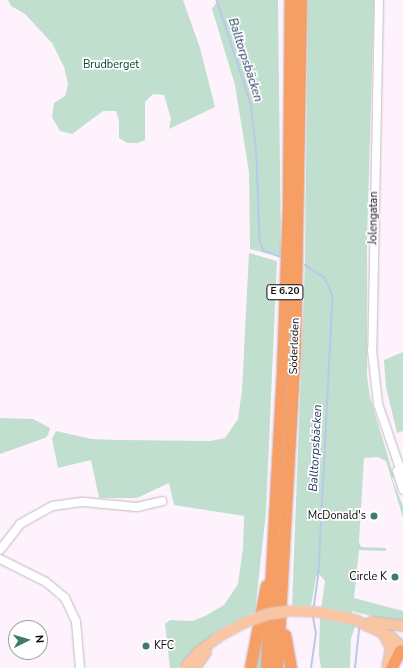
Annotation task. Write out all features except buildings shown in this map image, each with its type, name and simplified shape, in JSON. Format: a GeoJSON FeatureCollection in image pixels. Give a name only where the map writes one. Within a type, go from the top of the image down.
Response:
{"type":"FeatureCollection","features":[{"type":"Feature","properties":{"kind":"highway","name":"Söderleden"},"geometry":{"type":"LineString","coordinates":[[266,668],[274,549],[288,209],[290,0]]}},
{"type":"Feature","properties":{"kind":"highway","name":"Söderleden"},"geometry":{"type":"LineString","coordinates":[[277,668],[282,602],[295,342],[301,0]]}},
{"type":"Feature","properties":{"kind":"highway"},"geometry":{"type":"LineString","coordinates":[[250,668],[274,549]]}},
{"type":"Feature","properties":{"kind":"highway"},"geometry":{"type":"LineString","coordinates":[[282,602],[291,668]]}},
{"type":"Feature","properties":{"kind":"highway"},"geometry":{"type":"LineString","coordinates":[[391,668],[400,649]]}},
{"type":"Feature","properties":{"kind":"main road"},"geometry":{"type":"LineString","coordinates":[[184,668],[197,653],[218,637],[246,622],[268,614],[290,611],[318,612],[355,620],[403,626]]}},
{"type":"Feature","properties":{"kind":"main road"},"geometry":{"type":"LineString","coordinates":[[355,620],[380,631],[400,649]]}},
{"type":"Feature","properties":{"kind":"main road"},"geometry":{"type":"LineString","coordinates":[[400,649],[403,630]]}},
{"type":"Feature","properties":{"kind":"main road"},"geometry":{"type":"LineString","coordinates":[[380,631],[391,648],[387,668]]}},
{"type":"Feature","properties":{"kind":"main road"},"geometry":{"type":"LineString","coordinates":[[195,668],[218,637]]}},
{"type":"Feature","properties":{"kind":"street","name":"Jolengatan"},"geometry":{"type":"LineString","coordinates":[[379,0],[372,350],[376,394],[386,434],[403,490]]}},
{"type":"Feature","properties":{"kind":"street","name":"Jolengatan"},"geometry":{"type":"LineString","coordinates":[[386,434],[403,477]]}},
{"type":"Feature","properties":{"kind":"street"},"geometry":{"type":"LineString","coordinates":[[0,550],[20,524],[53,506],[83,502],[137,507],[162,501]]}},
{"type":"Feature","properties":{"kind":"street"},"geometry":{"type":"LineString","coordinates":[[0,559],[49,584],[65,598],[76,622],[80,668]]}},
{"type":"Feature","properties":{"kind":"green space","name":"Brudberget"},"geometry":{"type":"Polygon","coordinates":[[[8,0],[183,0],[200,48],[215,107],[169,129],[171,119],[164,95],[153,94],[145,102],[145,140],[138,143],[127,143],[119,138],[119,121],[116,111],[103,111],[72,134],[60,131],[52,117],[54,103],[65,96],[68,84],[64,67],[52,43],[25,14],[11,6],[8,0]]]}},
{"type":"Feature","properties":{"kind":"green space"},"geometry":{"type":"Polygon","coordinates":[[[218,0],[278,0],[281,257],[250,249],[249,172],[235,85],[212,9],[218,0]]]}},
{"type":"Feature","properties":{"kind":"green space"},"geometry":{"type":"Polygon","coordinates":[[[308,0],[374,0],[367,238],[367,376],[370,397],[394,477],[392,479],[403,506],[403,518],[386,461],[378,457],[364,458],[359,542],[361,547],[386,548],[386,551],[359,550],[354,598],[403,611],[403,621],[394,622],[352,611],[355,626],[351,639],[350,668],[321,668],[319,655],[320,617],[325,581],[319,574],[316,577],[311,606],[292,606],[305,265],[308,0]]]}},
{"type":"Feature","properties":{"kind":"green space"},"geometry":{"type":"Polygon","coordinates":[[[249,253],[277,261],[266,512],[255,612],[224,628],[177,668],[170,668],[165,624],[170,620],[192,621],[205,616],[224,605],[238,584],[243,548],[244,516],[174,505],[169,483],[137,498],[99,498],[91,460],[58,468],[52,439],[56,431],[92,439],[210,441],[225,438],[238,419],[242,390],[249,253]]]}},
{"type":"Feature","properties":{"kind":"green space"},"geometry":{"type":"Polygon","coordinates":[[[403,352],[403,431],[397,433],[386,387],[384,360],[403,352]]]}},
{"type":"Feature","properties":{"kind":"green space"},"geometry":{"type":"Polygon","coordinates":[[[0,418],[33,419],[50,428],[48,435],[45,438],[0,454],[0,418]]]}},
{"type":"Feature","properties":{"kind":"green space"},"geometry":{"type":"Polygon","coordinates":[[[265,620],[262,668],[254,668],[265,620]]]}},
{"type":"Feature","properties":{"kind":"waterway","name":"Balltorpsbäcken"},"geometry":{"type":"LineString","coordinates":[[217,0],[251,103],[257,155],[260,241],[264,251],[281,257]]}},
{"type":"Feature","properties":{"kind":"waterway","name":"Balltorpsbäcken"},"geometry":{"type":"LineString","coordinates":[[305,265],[325,278],[333,296],[319,573],[314,609]]}},
{"type":"Feature","properties":{"kind":"waterway","name":"Balltorpsbäcken"},"geometry":{"type":"LineString","coordinates":[[311,668],[316,634],[313,617]]}},
{"type":"Feature","properties":{"kind":"waterway","name":"Balltorpsbäcken"},"geometry":{"type":"LineString","coordinates":[[355,668],[359,629]]}},
{"type":"Feature","properties":{"kind":"place","name":"McDonald's"},"geometry":{"type":"Point","coordinates":[374,516]}},
{"type":"Feature","properties":{"kind":"place","name":"Circle K"},"geometry":{"type":"Point","coordinates":[395,577]}},
{"type":"Feature","properties":{"kind":"place","name":"KFC"},"geometry":{"type":"Point","coordinates":[146,646]}}]}
